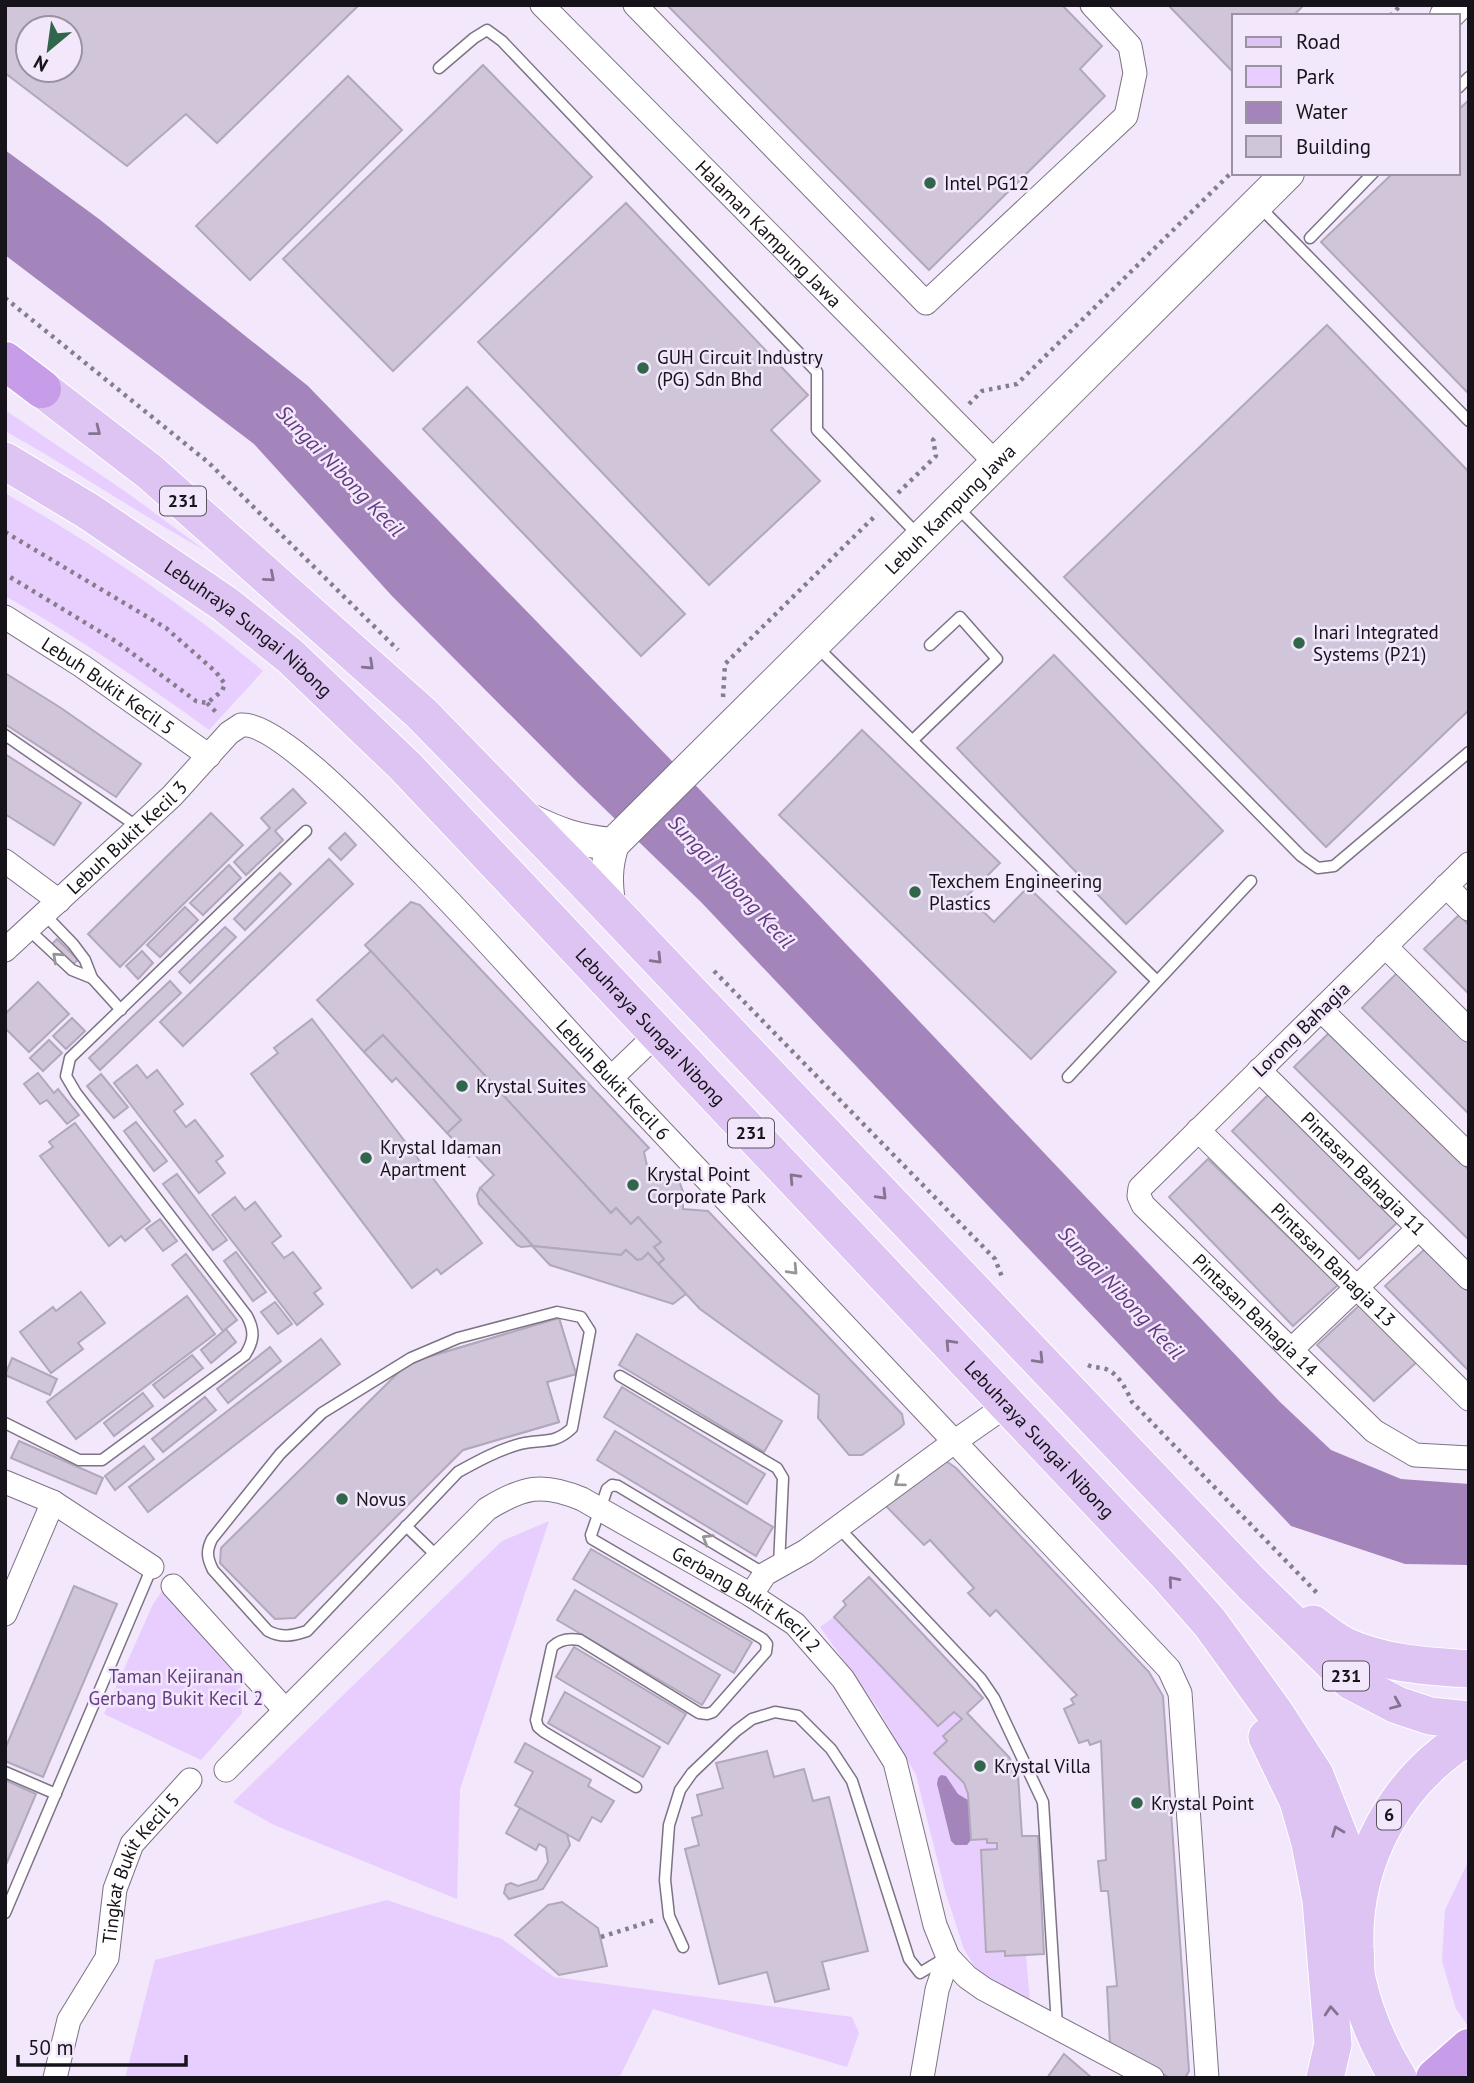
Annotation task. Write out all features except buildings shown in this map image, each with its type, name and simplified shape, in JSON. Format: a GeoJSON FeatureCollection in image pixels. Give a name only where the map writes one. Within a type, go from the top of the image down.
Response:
{"type":"FeatureCollection","features":[{"type":"Feature","properties":{"kind":"highway"},"geometry":{"type":"LineString","coordinates":[[5,361],[42,389]]}},
{"type":"Feature","properties":{"kind":"highway"},"geometry":{"type":"LineString","coordinates":[[5,372],[42,389]]}},
{"type":"Feature","properties":{"kind":"highway"},"geometry":{"type":"LineString","coordinates":[[1435,2078],[1469,2048]]}},
{"type":"Feature","properties":{"kind":"main road","name":"231"},"geometry":{"type":"LineString","coordinates":[[42,389],[150,472],[421,713],[1251,1583],[1351,1681],[1396,1705],[1430,1716],[1469,1720]]}},
{"type":"Feature","properties":{"kind":"main road","name":"Lebuhraya Sungai Nibong"},"geometry":{"type":"LineString","coordinates":[[5,461],[88,511],[225,604],[290,656],[405,766],[1166,1573],[1210,1623],[1275,1713],[1315,1775],[1343,1846],[1354,1922]]}},
{"type":"Feature","properties":{"kind":"main road"},"geometry":{"type":"LineString","coordinates":[[1251,1583],[1342,1644],[1363,1653],[1406,1664],[1469,1669]]}},
{"type":"Feature","properties":{"kind":"main road"},"geometry":{"type":"LineString","coordinates":[[1210,1623],[1298,1801],[1310,1843],[1321,1900],[1333,2043],[1325,2078]]}},
{"type":"Feature","properties":{"kind":"main road","name":"6"},"geometry":{"type":"LineString","coordinates":[[1398,2078],[1371,2029],[1356,1976],[1354,1922],[1363,1872],[1382,1825],[1411,1783],[1448,1748],[1469,1736]]}},
{"type":"Feature","properties":{"kind":"main road","name":"6"},"geometry":{"type":"LineString","coordinates":[[1368,2078],[1371,2029]]}},
{"type":"Feature","properties":{"kind":"street","name":"Halaman Kampung Jawa"},"geometry":{"type":"LineString","coordinates":[[542,5],[996,463]]}},
{"type":"Feature","properties":{"kind":"street"},"geometry":{"type":"LineString","coordinates":[[635,5],[926,303],[1126,116],[1135,73],[1130,46],[1092,5]]}},
{"type":"Feature","properties":{"kind":"street","name":"Lebuh Kampung Jawa"},"geometry":{"type":"LineString","coordinates":[[618,840],[1286,175]]}},
{"type":"Feature","properties":{"kind":"street","name":"Lebuh Bukit Kecil 5"},"geometry":{"type":"LineString","coordinates":[[5,617],[82,666],[209,756]]}},
{"type":"Feature","properties":{"kind":"street","name":"Lebuh Bukit Kecil 3"},"geometry":{"type":"LineString","coordinates":[[5,950],[172,796],[229,733],[248,724]]}},
{"type":"Feature","properties":{"kind":"street","name":"Lebuh Bukit Kecil 6"},"geometry":{"type":"LineString","coordinates":[[248,724],[292,749],[354,804],[419,870],[611,1078],[1169,1669],[1180,1693],[1207,2078]]}},
{"type":"Feature","properties":{"kind":"street"},"geometry":{"type":"LineString","coordinates":[[521,815],[560,835],[583,842],[618,840],[607,863],[606,885],[610,909]]}},
{"type":"Feature","properties":{"kind":"street"},"geometry":{"type":"LineString","coordinates":[[5,861],[43,915]]}},
{"type":"Feature","properties":{"kind":"street","name":"Lorong Bahagia"},"geometry":{"type":"LineString","coordinates":[[1139,1196],[1140,1188],[1469,864]]}},
{"type":"Feature","properties":{"kind":"street"},"geometry":{"type":"LineString","coordinates":[[1446,886],[1469,909]]}},
{"type":"Feature","properties":{"kind":"street"},"geometry":{"type":"LineString","coordinates":[[1385,946],[1469,1030]]}},
{"type":"Feature","properties":{"kind":"street"},"geometry":{"type":"LineString","coordinates":[[1321,1010],[1469,1156]]}},
{"type":"Feature","properties":{"kind":"street"},"geometry":{"type":"LineString","coordinates":[[611,1078],[658,1033]]}},
{"type":"Feature","properties":{"kind":"street","name":"Pintasan Bahagia 11"},"geometry":{"type":"LineString","coordinates":[[1259,1070],[1469,1278]]}},
{"type":"Feature","properties":{"kind":"street","name":"Pintasan Bahagia 13"},"geometry":{"type":"LineString","coordinates":[[1198,1130],[1469,1399]]}},
{"type":"Feature","properties":{"kind":"street","name":"Pintasan Bahagia 14"},"geometry":{"type":"LineString","coordinates":[[1139,1196],[1143,1205],[1374,1431],[1415,1455],[1469,1458]]}},
{"type":"Feature","properties":{"kind":"street"},"geometry":{"type":"LineString","coordinates":[[1292,1350],[1419,1228]]}},
{"type":"Feature","properties":{"kind":"street"},"geometry":{"type":"LineString","coordinates":[[751,1595],[772,1570],[806,1551],[959,1447],[1007,1405]]}},
{"type":"Feature","properties":{"kind":"street"},"geometry":{"type":"LineString","coordinates":[[5,1482],[52,1502],[152,1567]]}},
{"type":"Feature","properties":{"kind":"street","name":"Gerbang Bukit Kecil 2"},"geometry":{"type":"LineString","coordinates":[[226,1770],[487,1509],[511,1494],[542,1488],[560,1489],[751,1595],[795,1624],[843,1679],[895,1762],[935,1925],[948,1957],[967,1977],[984,1989],[1152,2078]]}},
{"type":"Feature","properties":{"kind":"street"},"geometry":{"type":"LineString","coordinates":[[5,1614],[52,1502]]}},
{"type":"Feature","properties":{"kind":"street"},"geometry":{"type":"LineString","coordinates":[[173,1586],[285,1710]]}},
{"type":"Feature","properties":{"kind":"street","name":"Tingkat Bukit Kecil 5"},"geometry":{"type":"LineString","coordinates":[[55,2078],[69,2020],[107,1958],[115,1889],[132,1844],[190,1780]]}},
{"type":"Feature","properties":{"kind":"street"},"geometry":{"type":"LineString","coordinates":[[922,2078],[937,1990],[948,1957]]}},
{"type":"Feature","properties":{"kind":"lane"},"geometry":{"type":"LineString","coordinates":[[439,68],[487,30],[502,41],[817,372],[817,430],[921,538]]}},
{"type":"Feature","properties":{"kind":"lane"},"geometry":{"type":"LineString","coordinates":[[1310,237],[1371,175]]}},
{"type":"Feature","properties":{"kind":"lane"},"geometry":{"type":"LineString","coordinates":[[1257,204],[1469,421]]}},
{"type":"Feature","properties":{"kind":"lane"},"geometry":{"type":"LineString","coordinates":[[954,505],[1301,856],[1318,868],[1334,866],[1469,752]]}},
{"type":"Feature","properties":{"kind":"lane"},"geometry":{"type":"LineString","coordinates":[[913,740],[997,659],[960,617],[930,645]]}},
{"type":"Feature","properties":{"kind":"lane"},"geometry":{"type":"LineString","coordinates":[[814,644],[1157,981]]}},
{"type":"Feature","properties":{"kind":"lane"},"geometry":{"type":"LineString","coordinates":[[5,735],[138,827]]}},
{"type":"Feature","properties":{"kind":"lane"},"geometry":{"type":"LineString","coordinates":[[5,1423],[79,1460],[102,1460],[245,1355],[252,1344],[252,1325],[247,1316],[76,1093],[66,1076],[70,1058],[306,831]]}},
{"type":"Feature","properties":{"kind":"lane"},"geometry":{"type":"LineString","coordinates":[[1068,1077],[1251,881]]}},
{"type":"Feature","properties":{"kind":"lane"},"geometry":{"type":"LineString","coordinates":[[43,915],[85,960],[92,978],[121,1010]]}},
{"type":"Feature","properties":{"kind":"lane"},"geometry":{"type":"LineString","coordinates":[[43,915],[72,970],[92,978]]}},
{"type":"Feature","properties":{"kind":"lane"},"geometry":{"type":"LineString","coordinates":[[557,1312],[581,1317],[590,1331],[572,1428],[552,1441],[522,1443],[488,1455],[458,1472],[406,1526],[307,1631],[293,1636],[278,1636],[268,1631],[208,1561],[207,1550],[212,1539],[280,1454],[322,1413],[411,1358],[458,1338],[557,1312]]}},
{"type":"Feature","properties":{"kind":"lane"},"geometry":{"type":"LineString","coordinates":[[620,1376],[777,1468],[783,1478],[772,1570],[618,1486],[612,1485],[607,1489],[591,1535],[594,1541],[768,1644],[766,1652],[713,1712],[707,1714],[699,1713],[580,1640],[564,1640],[552,1647],[536,1720],[538,1727],[636,1787]]}},
{"type":"Feature","properties":{"kind":"lane"},"geometry":{"type":"LineString","coordinates":[[406,1526],[438,1557]]}},
{"type":"Feature","properties":{"kind":"lane"},"geometry":{"type":"LineString","coordinates":[[838,1527],[987,1688],[1043,1802],[1057,2027]]}},
{"type":"Feature","properties":{"kind":"lane"},"geometry":{"type":"LineString","coordinates":[[5,1913],[152,1567]]}},
{"type":"Feature","properties":{"kind":"lane"},"geometry":{"type":"LineString","coordinates":[[683,1947],[669,1916],[665,1880],[669,1825],[680,1790],[692,1773],[736,1731],[752,1719],[775,1712],[798,1716],[831,1749],[852,1781],[909,1959],[920,1973],[948,1957]]}},
{"type":"Feature","properties":{"kind":"lane"},"geometry":{"type":"LineString","coordinates":[[5,1772],[56,1794]]}},
{"type":"Feature","properties":{"kind":"path"},"geometry":{"type":"LineString","coordinates":[[5,298],[209,463],[404,656]]}},
{"type":"Feature","properties":{"kind":"path"},"geometry":{"type":"LineString","coordinates":[[5,532],[166,628],[216,672],[225,684],[222,691],[207,703],[196,701],[117,642],[5,574]]}},
{"type":"Feature","properties":{"kind":"path"},"geometry":{"type":"LineString","coordinates":[[713,971],[995,1259],[1003,1279]]}},
{"type":"Feature","properties":{"kind":"path"},"geometry":{"type":"LineString","coordinates":[[1081,1359],[1091,1368],[1107,1369],[1124,1385],[1132,1402],[1326,1602]]}},
{"type":"Feature","properties":{"kind":"path"},"geometry":{"type":"LineString","coordinates":[[601,1937],[669,1916]]}},
{"type":"Feature","properties":{"kind":"green space"},"geometry":{"type":"Polygon","coordinates":[[[5,410],[126,492],[206,551],[5,431],[5,410]]]}},
{"type":"Feature","properties":{"kind":"green space"},"geometry":{"type":"Polygon","coordinates":[[[5,493],[138,576],[202,622],[263,671],[209,730],[109,660],[5,596],[5,493]]]}},
{"type":"Feature","properties":{"kind":"green space"},"geometry":{"type":"Polygon","coordinates":[[[549,1521],[460,1789],[457,1899],[274,1825],[233,1802],[502,1541],[549,1521]]]}},
{"type":"Feature","properties":{"kind":"green space","name":"Taman Kejiranan Gerbang Bukit Kecil 2"},"geometry":{"type":"Polygon","coordinates":[[[162,1591],[240,1674],[242,1713],[201,1760],[104,1714],[153,1604],[162,1591]]]}},
{"type":"Feature","properties":{"kind":"green space"},"geometry":{"type":"Polygon","coordinates":[[[834,1617],[938,1726],[954,1712],[962,1719],[944,1736],[947,1741],[935,1753],[964,1783],[968,1794],[971,1840],[987,1839],[987,1843],[997,1843],[997,1849],[981,1851],[986,1952],[1005,1951],[1006,1956],[1026,1955],[1030,2002],[986,1976],[974,1966],[964,1949],[946,1894],[916,1775],[879,1710],[820,1627],[834,1617]]]}},
{"type":"Feature","properties":{"kind":"green space"},"geometry":{"type":"Polygon","coordinates":[[[1469,1860],[1469,2027],[1456,2009],[1442,1961],[1445,1910],[1469,1860]]]}},
{"type":"Feature","properties":{"kind":"green space"},"geometry":{"type":"Polygon","coordinates":[[[387,1900],[502,1939],[554,1977],[852,2017],[859,2033],[847,2067],[653,2009],[619,2078],[125,2078],[155,1960],[387,1900]]]}},
{"type":"Feature","properties":{"kind":"water","name":"Sungai Nibong Kecil"},"geometry":{"type":"Polygon","coordinates":[[[5,150],[99,219],[308,386],[703,793],[1280,1402],[1331,1450],[1401,1479],[1469,1484],[1469,1565],[1405,1564],[1291,1526],[701,902],[392,596],[254,444],[5,255],[5,150]]]}},
{"type":"Feature","properties":{"kind":"water"},"geometry":{"type":"Polygon","coordinates":[[[941,1775],[946,1776],[958,1794],[968,1800],[971,1840],[967,1845],[955,1845],[951,1841],[937,1784],[941,1775]]]}},
{"type":"Feature","properties":{"kind":"place","name":"Intel PG12"},"geometry":{"type":"Point","coordinates":[930,183]}},
{"type":"Feature","properties":{"kind":"place","name":"GUH Circuit Industry (PG) Sdn Bhd"},"geometry":{"type":"Point","coordinates":[643,368]}},
{"type":"Feature","properties":{"kind":"place","name":"Inari Integrated Systems (P21)"},"geometry":{"type":"Point","coordinates":[1299,643]}},
{"type":"Feature","properties":{"kind":"place","name":"Texchem Engineering Plastics"},"geometry":{"type":"Point","coordinates":[915,892]}},
{"type":"Feature","properties":{"kind":"place","name":"Krystal Suites"},"geometry":{"type":"Point","coordinates":[462,1086]}},
{"type":"Feature","properties":{"kind":"place","name":"Krystal Idaman Apartment"},"geometry":{"type":"Point","coordinates":[366,1158]}},
{"type":"Feature","properties":{"kind":"place","name":"Krystal Point Corporate Park"},"geometry":{"type":"Point","coordinates":[633,1185]}},
{"type":"Feature","properties":{"kind":"place","name":"Novus"},"geometry":{"type":"Point","coordinates":[342,1499]}},
{"type":"Feature","properties":{"kind":"place","name":"Krystal Villa"},"geometry":{"type":"Point","coordinates":[980,1766]}},
{"type":"Feature","properties":{"kind":"place","name":"Krystal Point"},"geometry":{"type":"Point","coordinates":[1137,1803]}}]}
